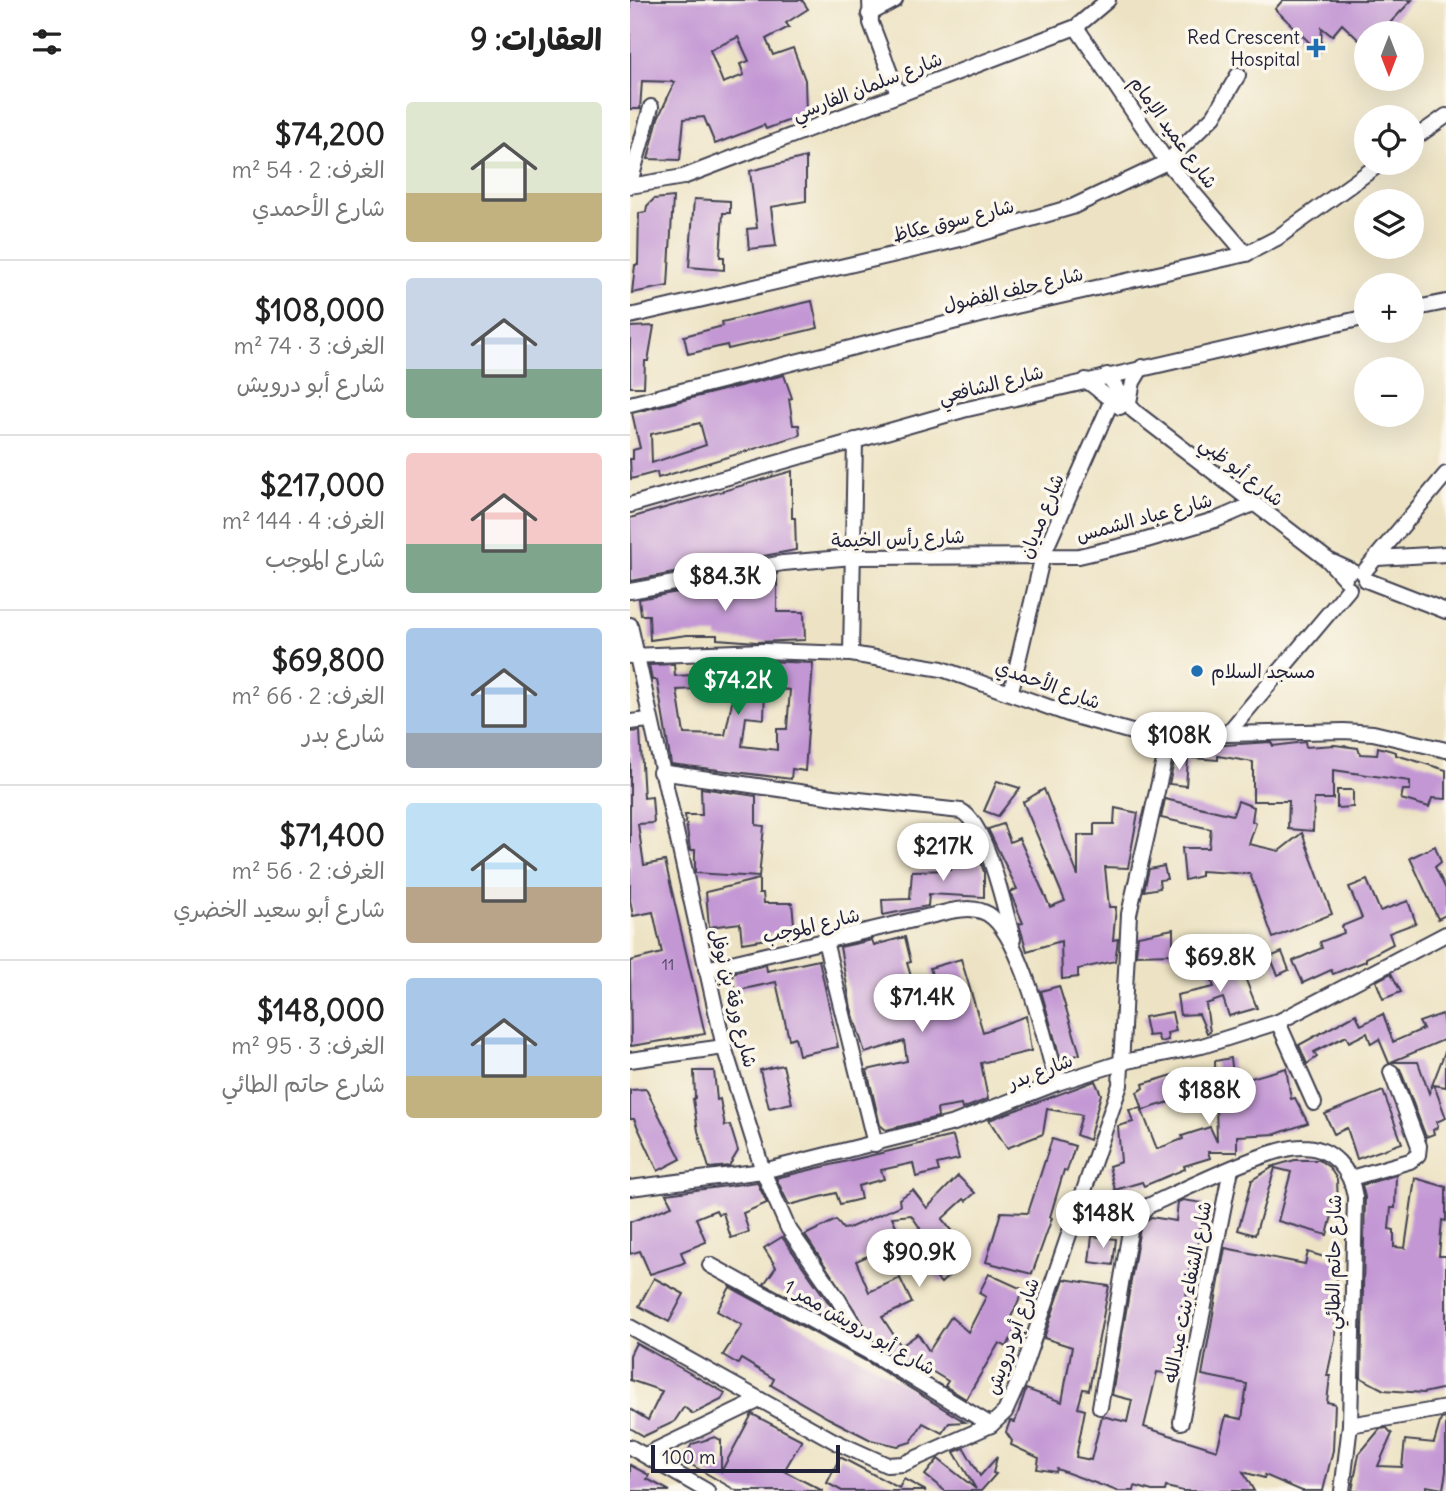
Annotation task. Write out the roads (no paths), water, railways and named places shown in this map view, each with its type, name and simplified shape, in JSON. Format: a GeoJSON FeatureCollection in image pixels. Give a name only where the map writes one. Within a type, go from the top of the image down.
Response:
{"type":"FeatureCollection","features":[{"type":"Feature","properties":{"kind":"street"},"geometry":{"type":"LineString","coordinates":[[895,0],[869,7],[898,94]]}},
{"type":"Feature","properties":{"kind":"street","name":"شارع سلمان الفارسي"},"geometry":{"type":"LineString","coordinates":[[630,184],[683,177],[1076,27],[1108,0]]}},
{"type":"Feature","properties":{"kind":"street","name":"شارع عميد الإمام"},"geometry":{"type":"LineString","coordinates":[[1076,27],[1167,162],[1246,254]]}},
{"type":"Feature","properties":{"kind":"street","name":"شارع سوق عكاظ"},"geometry":{"type":"LineString","coordinates":[[630,316],[1044,217],[1072,207],[1167,162],[1214,116],[1238,75]]}},
{"type":"Feature","properties":{"kind":"street"},"geometry":{"type":"LineString","coordinates":[[630,184],[651,107]]}},
{"type":"Feature","properties":{"kind":"street"},"geometry":{"type":"LineString","coordinates":[[1424,132],[1446,116]]}},
{"type":"Feature","properties":{"kind":"street","name":"شارع حلف الفضول"},"geometry":{"type":"LineString","coordinates":[[630,404],[1016,306],[1246,254],[1277,238],[1364,175]]}},
{"type":"Feature","properties":{"kind":"street"},"geometry":{"type":"LineString","coordinates":[[1424,307],[1446,302]]}},
{"type":"Feature","properties":{"kind":"street","name":"شارع الشافعي"},"geometry":{"type":"LineString","coordinates":[[630,505],[855,440],[1086,380],[1354,320]]}},
{"type":"Feature","properties":{"kind":"street"},"geometry":{"type":"LineString","coordinates":[[1131,406],[1133,382],[1142,367]]}},
{"type":"Feature","properties":{"kind":"street","name":"شارع أبو ظبي"},"geometry":{"type":"LineString","coordinates":[[1107,375],[1131,406],[1253,504],[1355,579],[1446,611]]}},
{"type":"Feature","properties":{"kind":"street","name":"شارع أبو ظبي"},"geometry":{"type":"LineString","coordinates":[[1086,380],[1111,402],[1131,406]]}},
{"type":"Feature","properties":{"kind":"street","name":"شارع مديان"},"geometry":{"type":"LineString","coordinates":[[1012,691],[1043,555],[1111,402]]}},
{"type":"Feature","properties":{"kind":"street"},"geometry":{"type":"LineString","coordinates":[[851,654],[855,440]]}},
{"type":"Feature","properties":{"kind":"street"},"geometry":{"type":"LineString","coordinates":[[1227,734],[1446,474]]}},
{"type":"Feature","properties":{"kind":"street","name":"شارع عباد الشمس"},"geometry":{"type":"LineString","coordinates":[[1043,555],[1079,556],[1107,551],[1219,519],[1253,504]]}},
{"type":"Feature","properties":{"kind":"street"},"geometry":{"type":"LineString","coordinates":[[1377,558],[1446,554]]}},
{"type":"Feature","properties":{"kind":"street","name":"شارع رأس الخيمة"},"geometry":{"type":"LineString","coordinates":[[630,591],[783,563],[853,557],[1043,555]]}},
{"type":"Feature","properties":{"kind":"street","name":"شارع ورقة بن نوفل"},"geometry":{"type":"LineString","coordinates":[[630,625],[633,655],[724,1047],[763,1171],[788,1228],[838,1299],[871,1353]]}},
{"type":"Feature","properties":{"kind":"street","name":"شارع الأحمدي"},"geometry":{"type":"LineString","coordinates":[[633,655],[763,651],[851,654],[942,669],[1012,691],[1071,715],[1146,736],[1169,739],[1227,734],[1358,732],[1446,750]]}},
{"type":"Feature","properties":{"kind":"street"},"geometry":{"type":"LineString","coordinates":[[630,722],[650,720]]}},
{"type":"Feature","properties":{"kind":"street","name":"شارع أبو درويش"},"geometry":{"type":"LineString","coordinates":[[630,1327],[836,1443],[887,1465],[903,1464],[991,1425],[1005,1412],[1019,1381],[1114,1106],[1123,1062],[1129,914],[1169,739]]}},
{"type":"Feature","properties":{"kind":"street"},"geometry":{"type":"LineString","coordinates":[[660,772],[841,798],[943,807],[967,814],[1001,890],[1016,950]]}},
{"type":"Feature","properties":{"kind":"street","name":"شارع الموجب"},"geometry":{"type":"LineString","coordinates":[[706,969],[968,909],[978,909],[996,920],[1016,950],[1057,1083]]}},
{"type":"Feature","properties":{"kind":"street","name":"شارع بدر"},"geometry":{"type":"LineString","coordinates":[[630,1188],[763,1171],[984,1114],[1057,1083],[1123,1062],[1202,1046],[1278,1022],[1446,934]]}},
{"type":"Feature","properties":{"kind":"street"},"geometry":{"type":"LineString","coordinates":[[825,941],[875,1144]]}},
{"type":"Feature","properties":{"kind":"street"},"geometry":{"type":"LineString","coordinates":[[1278,1022],[1314,1103]]}},
{"type":"Feature","properties":{"kind":"street"},"geometry":{"type":"LineString","coordinates":[[630,1059],[724,1047]]}},
{"type":"Feature","properties":{"kind":"street"},"geometry":{"type":"LineString","coordinates":[[1350,1178],[1410,1161],[1418,1155],[1419,1146],[1391,1072]]}},
{"type":"Feature","properties":{"kind":"street","name":"شارع حاتم الطائي"},"geometry":{"type":"LineString","coordinates":[[1100,1407],[1134,1219],[1148,1206],[1231,1169],[1299,1146],[1322,1151],[1332,1156],[1350,1178],[1355,1197],[1350,1426],[1342,1491]]}},
{"type":"Feature","properties":{"kind":"street","name":"شارع الشفاء بنت عبدالله"},"geometry":{"type":"LineString","coordinates":[[1181,1422],[1231,1169]]}},
{"type":"Feature","properties":{"kind":"street","name":"شارع أبو درويش ممر 1"},"geometry":{"type":"LineString","coordinates":[[710,1265],[871,1353],[991,1425]]}},
{"type":"Feature","properties":{"kind":"street"},"geometry":{"type":"LineString","coordinates":[[645,1455],[760,1399]]}},
{"type":"Feature","properties":{"kind":"street"},"geometry":{"type":"LineString","coordinates":[[1350,1426],[1446,1408]]}},
{"type":"Feature","properties":{"kind":"street"},"geometry":{"type":"LineString","coordinates":[[630,1447],[707,1491]]}},
{"type":"Feature","properties":{"kind":"place","name":"Red Crescent Hospital"},"geometry":{"type":"Point","coordinates":[1316,48]}},
{"type":"Feature","properties":{"kind":"place","name":"مسجد السلام"},"geometry":{"type":"Point","coordinates":[1197,671]}}]}
